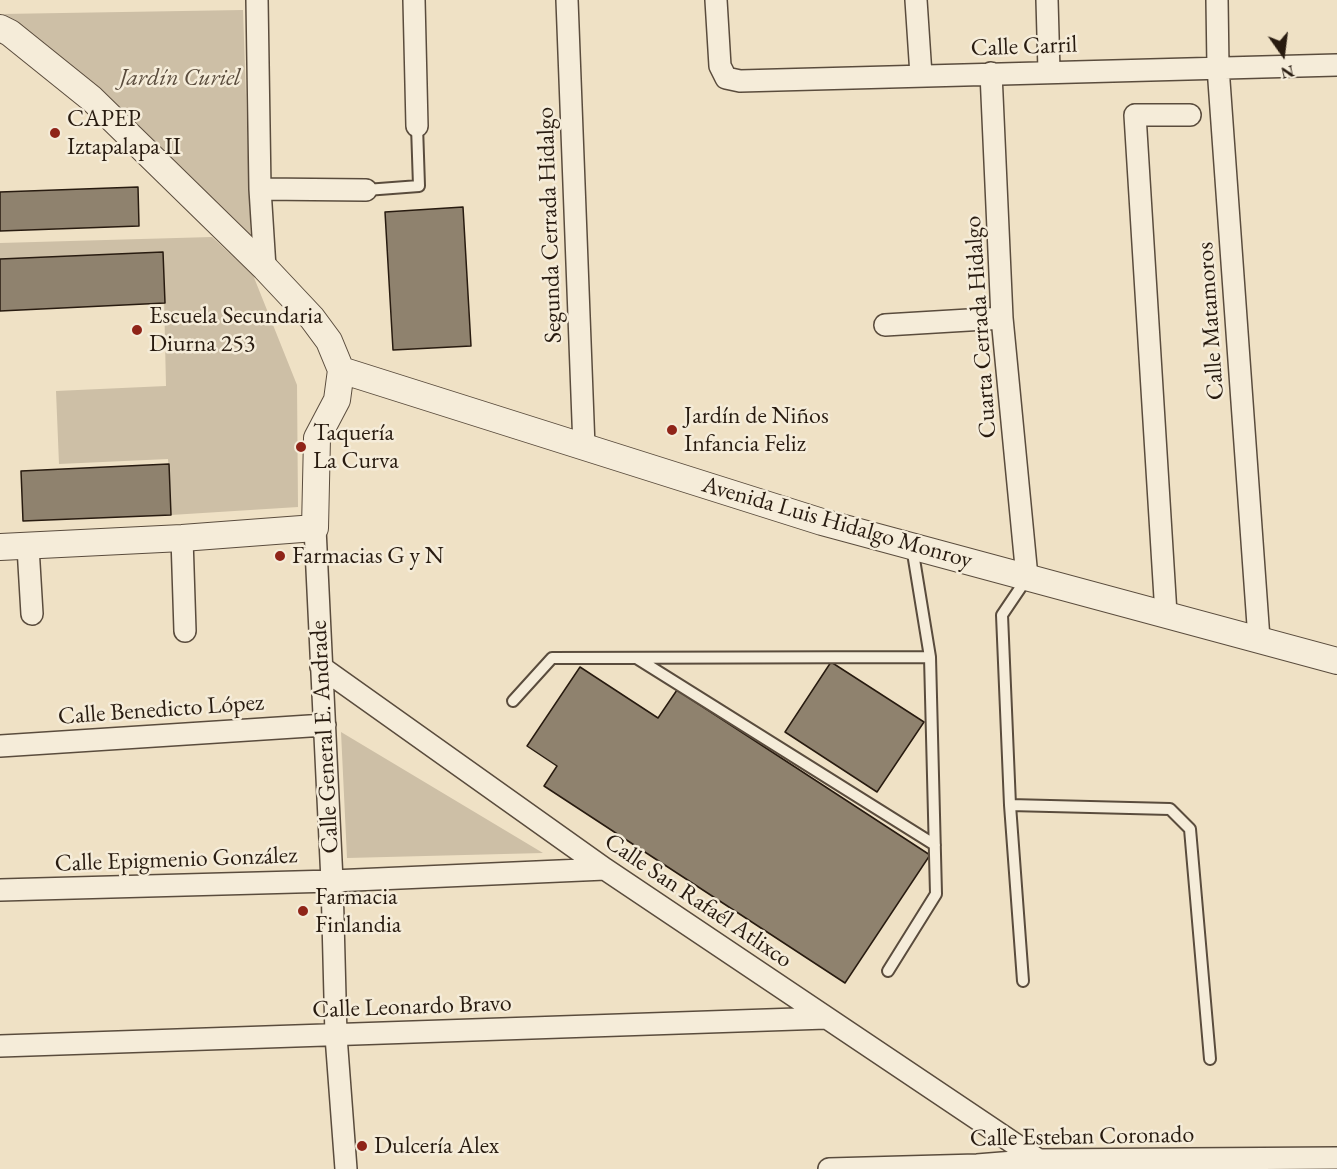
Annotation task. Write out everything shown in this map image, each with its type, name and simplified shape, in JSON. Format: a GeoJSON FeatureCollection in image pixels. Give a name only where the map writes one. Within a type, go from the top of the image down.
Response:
{"type":"FeatureCollection","features":[{"type":"Feature","properties":{"kind":"street"},"geometry":{"type":"LineString","coordinates":[[257,0],[260,189],[265,268]]}},
{"type":"Feature","properties":{"kind":"street"},"geometry":{"type":"LineString","coordinates":[[414,0],[417,126]]}},
{"type":"Feature","properties":{"kind":"street","name":"Segunda Cerrada Hidalgo"},"geometry":{"type":"LineString","coordinates":[[567,0],[584,447]]}},
{"type":"Feature","properties":{"kind":"street","name":"Calle Carril"},"geometry":{"type":"LineString","coordinates":[[716,0],[720,66],[726,78],[740,81],[1337,65]]}},
{"type":"Feature","properties":{"kind":"street"},"geometry":{"type":"LineString","coordinates":[[916,0],[921,75]]}},
{"type":"Feature","properties":{"kind":"street"},"geometry":{"type":"LineString","coordinates":[[1047,0],[1049,72]]}},
{"type":"Feature","properties":{"kind":"street","name":"Calle Matamoros"},"geometry":{"type":"LineString","coordinates":[[1217,0],[1218,67],[1259,639]]}},
{"type":"Feature","properties":{"kind":"street","name":"Calle General E. Andrade"},"geometry":{"type":"LineString","coordinates":[[0,28],[10,33],[92,99],[265,268],[312,318],[329,341],[341,370],[338,400],[317,438],[315,528],[332,881],[336,1036],[346,1169]]}},
{"type":"Feature","properties":{"kind":"street","name":"Cuarta Cerrada Hidalgo"},"geometry":{"type":"LineString","coordinates":[[991,73],[1002,318],[1027,578]]}},
{"type":"Feature","properties":{"kind":"street"},"geometry":{"type":"LineString","coordinates":[[1166,614],[1135,114],[1190,115]]}},
{"type":"Feature","properties":{"kind":"street"},"geometry":{"type":"LineString","coordinates":[[260,189],[366,190]]}},
{"type":"Feature","properties":{"kind":"street"},"geometry":{"type":"LineString","coordinates":[[885,325],[1002,318]]}},
{"type":"Feature","properties":{"kind":"street","name":"Avenida Luis Hidalgo Monroy"},"geometry":{"type":"LineString","coordinates":[[341,370],[822,522],[1337,661]]}},
{"type":"Feature","properties":{"kind":"street"},"geometry":{"type":"LineString","coordinates":[[0,547],[182,538],[315,528]]}},
{"type":"Feature","properties":{"kind":"street"},"geometry":{"type":"LineString","coordinates":[[182,538],[185,632]]}},
{"type":"Feature","properties":{"kind":"street"},"geometry":{"type":"LineString","coordinates":[[28,547],[32,614]]}},
{"type":"Feature","properties":{"kind":"street","name":"Calle San Rafaél Atlixco"},"geometry":{"type":"LineString","coordinates":[[321,667],[605,869],[1045,1165]]}},
{"type":"Feature","properties":{"kind":"street","name":"Calle Benedicto López"},"geometry":{"type":"LineString","coordinates":[[0,746],[324,724]]}},
{"type":"Feature","properties":{"kind":"street","name":"Calle Epigmenio González"},"geometry":{"type":"LineString","coordinates":[[0,890],[332,881],[605,869]]}},
{"type":"Feature","properties":{"kind":"street","name":"Calle Leonardo Bravo"},"geometry":{"type":"LineString","coordinates":[[0,1046],[826,1018]]}},
{"type":"Feature","properties":{"kind":"street","name":"Calle Esteban Coronado"},"geometry":{"type":"LineString","coordinates":[[829,1169],[1337,1158]]}},
{"type":"Feature","properties":{"kind":"lane"},"geometry":{"type":"LineString","coordinates":[[366,190],[419,186],[417,126]]}},
{"type":"Feature","properties":{"kind":"lane"},"geometry":{"type":"LineString","coordinates":[[888,971],[936,894],[930,657],[912,546]]}},
{"type":"Feature","properties":{"kind":"lane"},"geometry":{"type":"LineString","coordinates":[[1023,981],[1010,805],[1002,615],[1027,578]]}},
{"type":"Feature","properties":{"kind":"lane"},"geometry":{"type":"LineString","coordinates":[[513,701],[552,658],[930,657]]}},
{"type":"Feature","properties":{"kind":"lane"},"geometry":{"type":"LineString","coordinates":[[637,659],[935,845]]}},
{"type":"Feature","properties":{"kind":"lane"},"geometry":{"type":"LineString","coordinates":[[1010,805],[1170,809],[1190,829],[1210,1059]]}},
{"type":"Feature","properties":{"kind":"green space","name":"Jardín Curiel"},"geometry":{"type":"Polygon","coordinates":[[[243,10],[251,244],[100,90],[2,14],[243,10]]]}},
{"type":"Feature","properties":{"kind":"green space"},"geometry":{"type":"Polygon","coordinates":[[[212,237],[253,275],[297,385],[298,507],[171,515],[168,459],[59,464],[56,391],[166,386],[163,252],[0,259],[0,243],[212,237]]]}},
{"type":"Feature","properties":{"kind":"green space"},"geometry":{"type":"Polygon","coordinates":[[[341,732],[543,853],[347,858],[341,732]]]}},
{"type":"Feature","properties":{"kind":"building"},"geometry":{"type":"Polygon","coordinates":[[[138,187],[139,226],[0,231],[0,192],[138,187]]]}},
{"type":"Feature","properties":{"kind":"building"},"geometry":{"type":"Polygon","coordinates":[[[463,207],[471,346],[393,350],[385,212],[463,207]]]}},
{"type":"Feature","properties":{"kind":"building"},"geometry":{"type":"Polygon","coordinates":[[[163,252],[165,303],[0,311],[0,259],[163,252]]]}},
{"type":"Feature","properties":{"kind":"building"},"geometry":{"type":"Polygon","coordinates":[[[169,464],[171,515],[23,521],[21,471],[169,464]]]}},
{"type":"Feature","properties":{"kind":"building"},"geometry":{"type":"Polygon","coordinates":[[[831,662],[924,722],[877,792],[785,732],[831,662]]]}},
{"type":"Feature","properties":{"kind":"building"},"geometry":{"type":"Polygon","coordinates":[[[580,667],[658,718],[677,690],[930,855],[845,983],[544,786],[557,766],[527,746],[580,667]]]}},
{"type":"Feature","properties":{"kind":"place","name":"CAPEP Iztapalapa II"},"geometry":{"type":"Point","coordinates":[55,133]}},
{"type":"Feature","properties":{"kind":"place","name":"Escuela Secundaria Diurna 253"},"geometry":{"type":"Point","coordinates":[137,330]}},
{"type":"Feature","properties":{"kind":"place","name":"Jardín de Niños Infancia Feliz"},"geometry":{"type":"Point","coordinates":[672,430]}},
{"type":"Feature","properties":{"kind":"place","name":"Taquería La Curva"},"geometry":{"type":"Point","coordinates":[301,447]}},
{"type":"Feature","properties":{"kind":"place","name":"Farmacias G y N"},"geometry":{"type":"Point","coordinates":[280,556]}},
{"type":"Feature","properties":{"kind":"place","name":"Farmacia Finlandia"},"geometry":{"type":"Point","coordinates":[303,911]}},
{"type":"Feature","properties":{"kind":"place","name":"Dulcería Alex"},"geometry":{"type":"Point","coordinates":[362,1146]}}]}
